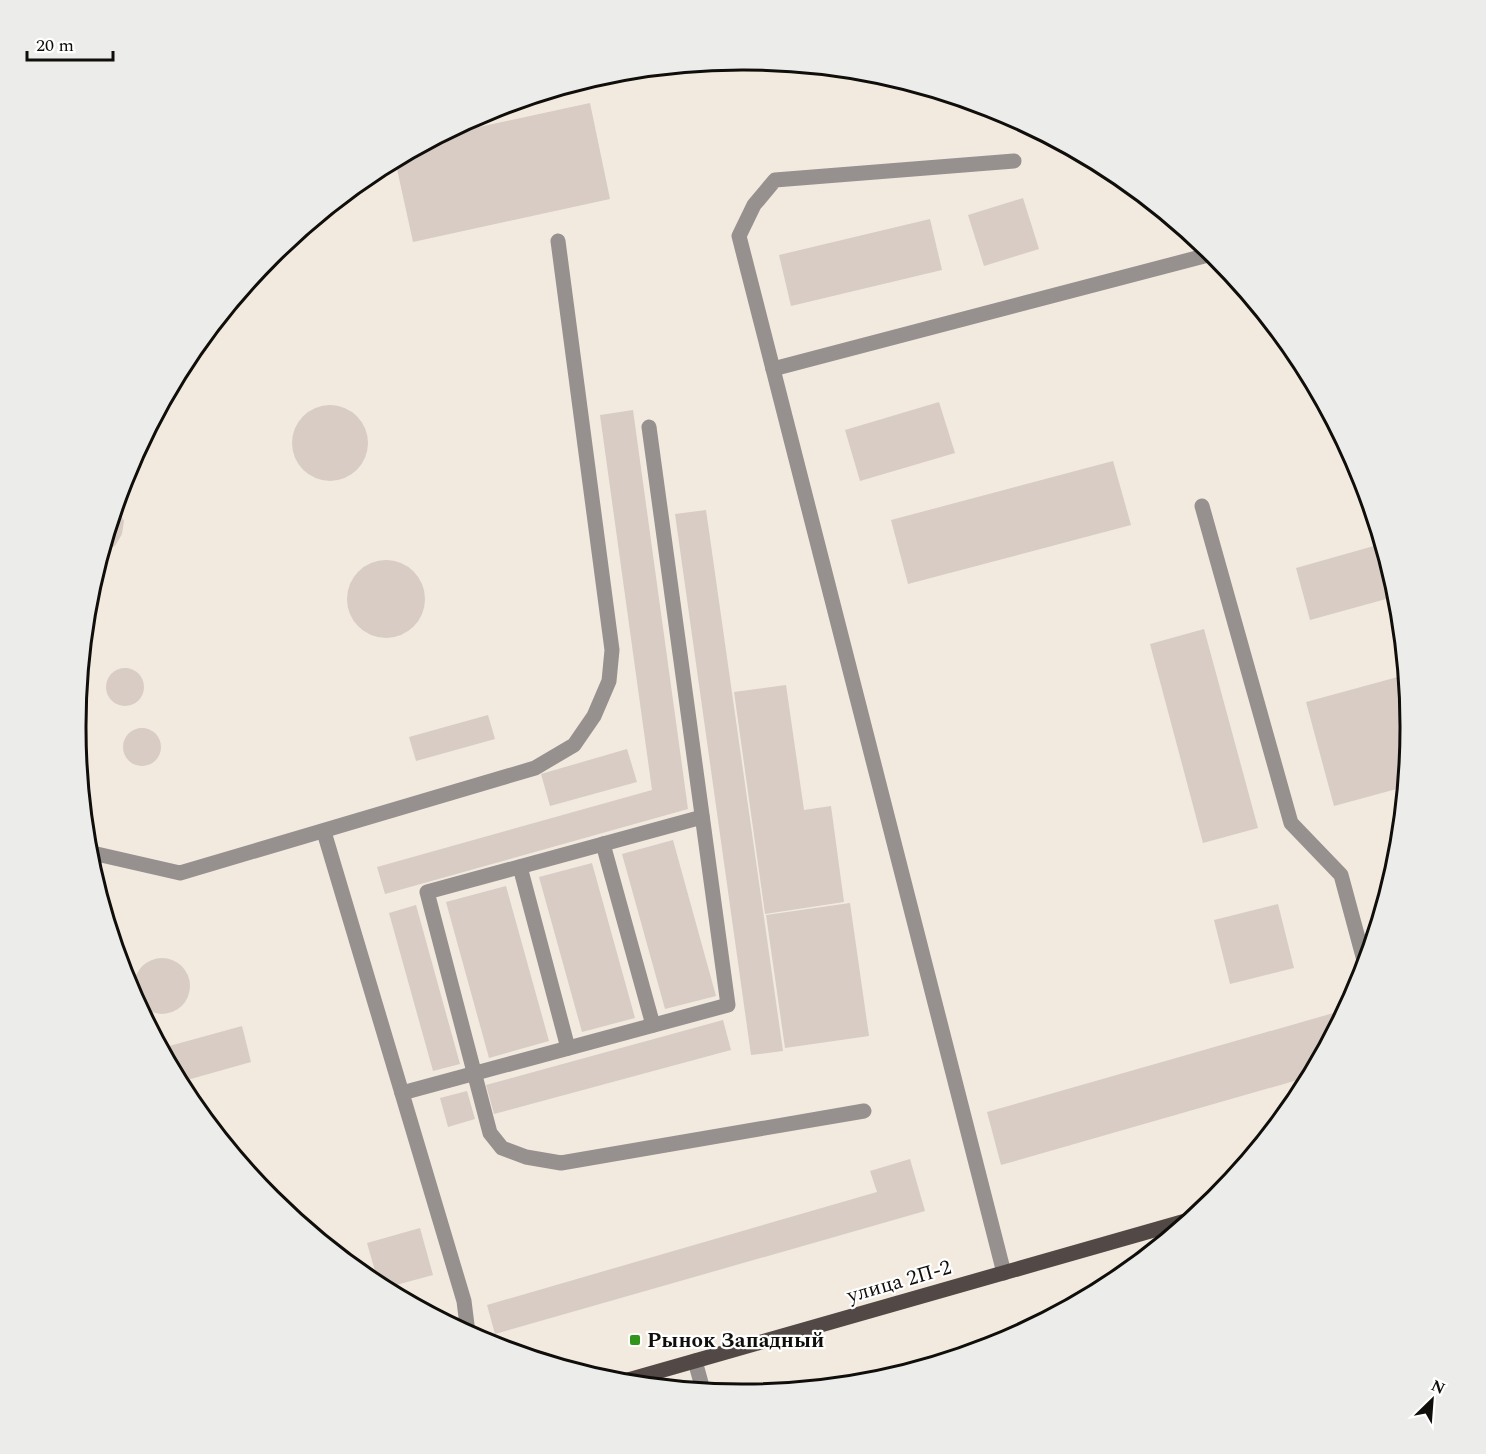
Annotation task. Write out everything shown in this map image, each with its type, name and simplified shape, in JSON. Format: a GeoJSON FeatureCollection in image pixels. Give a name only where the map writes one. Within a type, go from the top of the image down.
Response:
{"type":"FeatureCollection","features":[{"type":"Feature","properties":{"kind":"main road","name":"улица 2П-2"},"geometry":{"type":"LineString","coordinates":[[643,1376],[1171,1225]]}},
{"type":"Feature","properties":{"kind":"lane"},"geometry":{"type":"LineString","coordinates":[[1004,1273],[739,236],[753,205],[775,180],[1014,160]]}},
{"type":"Feature","properties":{"kind":"lane"},"geometry":{"type":"LineString","coordinates":[[99,854],[180,873],[535,768],[574,745],[594,717],[609,681],[612,650],[558,241]]}},
{"type":"Feature","properties":{"kind":"lane"},"geometry":{"type":"LineString","coordinates":[[773,369],[1201,257]]}},
{"type":"Feature","properties":{"kind":"lane"},"geometry":{"type":"LineString","coordinates":[[402,1093],[728,1005],[649,428]]}},
{"type":"Feature","properties":{"kind":"lane"},"geometry":{"type":"LineString","coordinates":[[1202,506],[1291,823],[1341,875],[1361,949]]}},
{"type":"Feature","properties":{"kind":"lane"},"geometry":{"type":"LineString","coordinates":[[702,817],[427,892],[490,1133],[502,1148],[526,1157],[561,1163],[864,1111]]}},
{"type":"Feature","properties":{"kind":"lane"},"geometry":{"type":"LineString","coordinates":[[324,832],[464,1301],[467,1322]]}},
{"type":"Feature","properties":{"kind":"lane"},"geometry":{"type":"LineString","coordinates":[[603,844],[653,1025]]}},
{"type":"Feature","properties":{"kind":"lane"},"geometry":{"type":"LineString","coordinates":[[519,867],[568,1048]]}},
{"type":"Feature","properties":{"kind":"lane"},"geometry":{"type":"LineString","coordinates":[[695,1361],[701,1382]]}},
{"type":"Feature","properties":{"kind":"building"},"geometry":{"type":"Polygon","coordinates":[[[590,103],[610,199],[413,242],[397,169],[475,128],[590,103]]]}},
{"type":"Feature","properties":{"kind":"building"},"geometry":{"type":"Polygon","coordinates":[[[1023,198],[1039,249],[984,266],[968,215],[1023,198]]]}},
{"type":"Feature","properties":{"kind":"building"},"geometry":{"type":"Polygon","coordinates":[[[930,219],[942,270],[791,306],[779,255],[930,219]]]}},
{"type":"Feature","properties":{"kind":"building"},"geometry":{"type":"Polygon","coordinates":[[[939,402],[955,453],[860,481],[845,430],[939,402]]]}},
{"type":"Feature","properties":{"kind":"building"},"geometry":{"type":"Polygon","coordinates":[[[338,405],[351,411],[362,422],[368,435],[366,458],[351,475],[338,481],[322,481],[309,475],[294,458],[292,435],[298,422],[315,407],[338,405]]]}},
{"type":"Feature","properties":{"kind":"building"},"geometry":{"type":"Polygon","coordinates":[[[633,410],[688,809],[385,894],[377,867],[652,790],[600,415],[633,410]]]}},
{"type":"Feature","properties":{"kind":"building"},"geometry":{"type":"Polygon","coordinates":[[[1113,461],[1131,525],[908,584],[891,520],[1113,461]]]}},
{"type":"Feature","properties":{"kind":"building"},"geometry":{"type":"Polygon","coordinates":[[[706,510],[783,1051],[751,1055],[675,514],[706,510]]]}},
{"type":"Feature","properties":{"kind":"building"},"geometry":{"type":"Polygon","coordinates":[[[121,516],[124,521],[122,534],[112,547],[121,516]]]}},
{"type":"Feature","properties":{"kind":"building"},"geometry":{"type":"Polygon","coordinates":[[[1374,546],[1387,599],[1310,620],[1296,568],[1374,546]]]}},
{"type":"Feature","properties":{"kind":"building"},"geometry":{"type":"Polygon","coordinates":[[[386,560],[401,563],[413,572],[422,584],[425,599],[422,614],[413,626],[401,635],[386,638],[371,635],[359,626],[350,614],[347,599],[350,584],[359,572],[371,563],[386,560]]]}},
{"type":"Feature","properties":{"kind":"building"},"geometry":{"type":"Polygon","coordinates":[[[1204,629],[1258,828],[1203,843],[1150,644],[1204,629]]]}},
{"type":"Feature","properties":{"kind":"building"},"geometry":{"type":"Polygon","coordinates":[[[125,668],[139,673],[144,687],[139,701],[125,706],[111,701],[106,687],[111,673],[125,668]]]}},
{"type":"Feature","properties":{"kind":"building"},"geometry":{"type":"Polygon","coordinates":[[[1397,677],[1400,727],[1396,789],[1334,806],[1306,702],[1397,677]]]}},
{"type":"Feature","properties":{"kind":"building"},"geometry":{"type":"Polygon","coordinates":[[[786,685],[804,810],[831,806],[844,902],[765,914],[734,692],[786,685]]]}},
{"type":"Feature","properties":{"kind":"building"},"geometry":{"type":"Polygon","coordinates":[[[488,715],[495,739],[416,761],[409,737],[488,715]]]}},
{"type":"Feature","properties":{"kind":"building"},"geometry":{"type":"Polygon","coordinates":[[[142,728],[156,733],[161,747],[156,761],[142,766],[128,761],[123,747],[128,733],[142,728]]]}},
{"type":"Feature","properties":{"kind":"building"},"geometry":{"type":"Polygon","coordinates":[[[627,749],[637,782],[550,806],[541,774],[627,749]]]}},
{"type":"Feature","properties":{"kind":"building"},"geometry":{"type":"Polygon","coordinates":[[[673,840],[716,996],[665,1009],[622,854],[673,840]]]}},
{"type":"Feature","properties":{"kind":"building"},"geometry":{"type":"Polygon","coordinates":[[[592,863],[635,1018],[582,1032],[539,877],[592,863]]]}},
{"type":"Feature","properties":{"kind":"building"},"geometry":{"type":"Polygon","coordinates":[[[506,886],[549,1041],[489,1058],[446,902],[506,886]]]}},
{"type":"Feature","properties":{"kind":"building"},"geometry":{"type":"Polygon","coordinates":[[[850,903],[869,1036],[785,1048],[766,915],[850,903]]]}},
{"type":"Feature","properties":{"kind":"building"},"geometry":{"type":"Polygon","coordinates":[[[1278,904],[1294,968],[1230,984],[1214,920],[1278,904]]]}},
{"type":"Feature","properties":{"kind":"building"},"geometry":{"type":"Polygon","coordinates":[[[416,905],[460,1064],[433,1071],[389,913],[416,905]]]}},
{"type":"Feature","properties":{"kind":"building"},"geometry":{"type":"Polygon","coordinates":[[[162,958],[173,960],[182,966],[189,981],[188,997],[182,1006],[173,1012],[162,1014],[152,1012],[136,977],[142,966],[151,960],[162,958]]]}},
{"type":"Feature","properties":{"kind":"building"},"geometry":{"type":"Polygon","coordinates":[[[1334,1013],[1296,1080],[1001,1165],[987,1112],[1334,1013]]]}},
{"type":"Feature","properties":{"kind":"building"},"geometry":{"type":"Polygon","coordinates":[[[723,1020],[731,1050],[494,1114],[486,1085],[723,1020]]]}},
{"type":"Feature","properties":{"kind":"building"},"geometry":{"type":"Polygon","coordinates":[[[242,1026],[251,1062],[189,1079],[169,1046],[242,1026]]]}},
{"type":"Feature","properties":{"kind":"building"},"geometry":{"type":"Polygon","coordinates":[[[467,1091],[475,1119],[448,1127],[440,1098],[467,1091]]]}},
{"type":"Feature","properties":{"kind":"building"},"geometry":{"type":"Polygon","coordinates":[[[910,1159],[925,1211],[495,1334],[487,1305],[877,1192],[870,1171],[910,1159]]]}},
{"type":"Feature","properties":{"kind":"building"},"geometry":{"type":"Polygon","coordinates":[[[420,1228],[433,1275],[397,1285],[375,1271],[367,1243],[420,1228]]]}},
{"type":"Feature","properties":{"kind":"place","name":"Рынок Западный"},"geometry":{"type":"Point","coordinates":[635,1340]}}]}
